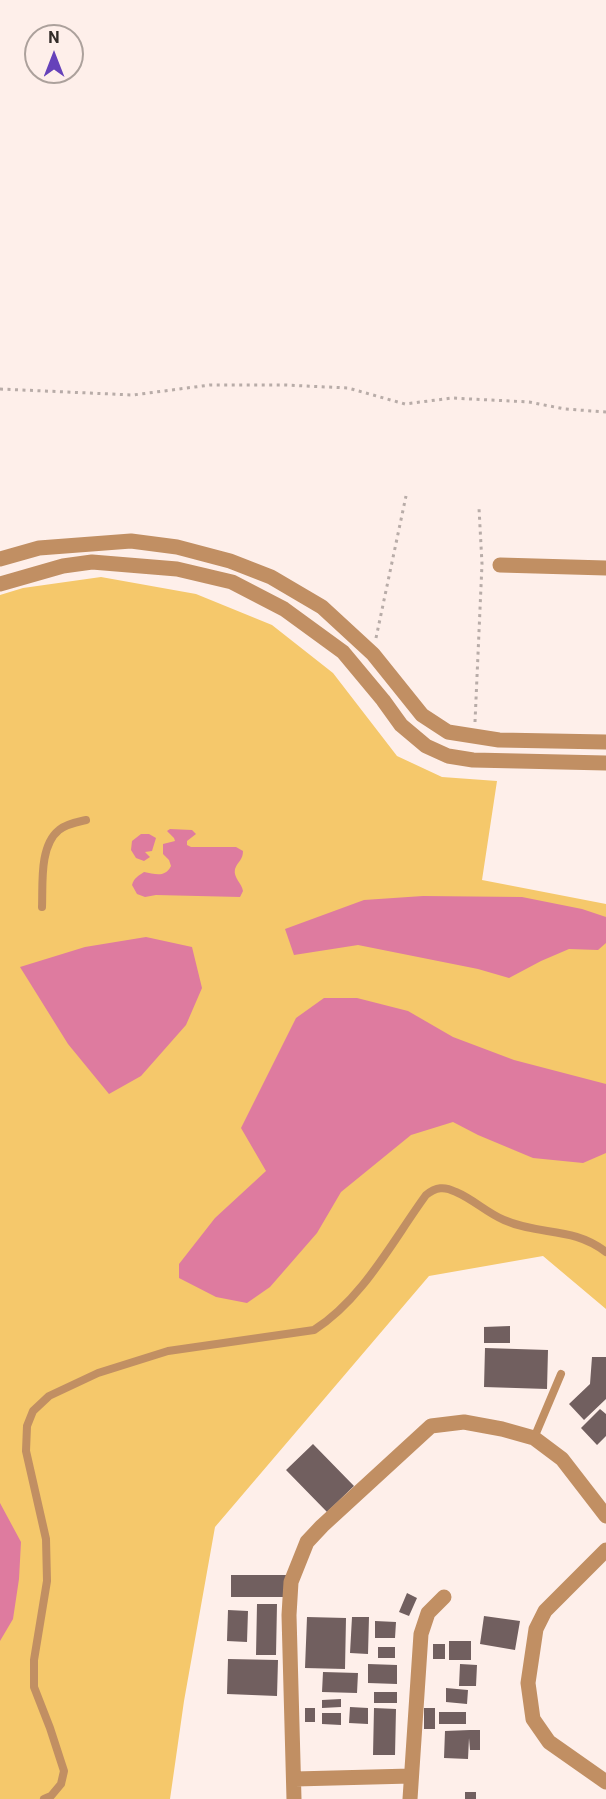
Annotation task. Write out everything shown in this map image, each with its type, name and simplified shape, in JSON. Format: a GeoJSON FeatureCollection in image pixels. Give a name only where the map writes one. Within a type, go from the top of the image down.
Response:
{"type":"FeatureCollection","features":[{"type":"Feature","properties":{"kind":"street"},"geometry":{"type":"LineString","coordinates":[[0,559],[39,548],[131,541],[177,547],[230,561],[271,577],[322,607],[373,654],[422,715],[448,732],[499,740],[606,742]]}},
{"type":"Feature","properties":{"kind":"street"},"geometry":{"type":"LineString","coordinates":[[0,584],[63,566],[92,562],[177,568],[232,582],[284,609],[343,652],[401,725],[426,746],[448,756],[472,760],[606,763]]}},
{"type":"Feature","properties":{"kind":"street"},"geometry":{"type":"LineString","coordinates":[[500,565],[606,568]]}},
{"type":"Feature","properties":{"kind":"street"},"geometry":{"type":"LineString","coordinates":[[294,1799],[289,1615],[291,1582],[307,1542],[431,1426],[464,1422],[534,1438],[562,1459],[606,1516]]}},
{"type":"Feature","properties":{"kind":"street"},"geometry":{"type":"LineString","coordinates":[[606,1550],[545,1611],[536,1629],[528,1683],[533,1719],[549,1742],[606,1782]]}},
{"type":"Feature","properties":{"kind":"street"},"geometry":{"type":"LineString","coordinates":[[410,1799],[422,1634],[428,1613],[444,1597]]}},
{"type":"Feature","properties":{"kind":"street"},"geometry":{"type":"LineString","coordinates":[[294,1779],[411,1776]]}},
{"type":"Feature","properties":{"kind":"lane"},"geometry":{"type":"LineString","coordinates":[[42,908],[46,853],[51,842],[58,831],[72,823],[86,820]]}},
{"type":"Feature","properties":{"kind":"lane"},"geometry":{"type":"LineString","coordinates":[[44,1799],[51,1796],[61,1784],[64,1771],[34,1687],[34,1660],[47,1581],[46,1539],[26,1451],[27,1426],[33,1411],[50,1396],[98,1373],[168,1351],[314,1330],[329,1320],[367,1279],[426,1195],[436,1188],[456,1192],[504,1220],[526,1228],[584,1237],[606,1252]]}},
{"type":"Feature","properties":{"kind":"lane"},"geometry":{"type":"LineString","coordinates":[[534,1438],[561,1374]]}},
{"type":"Feature","properties":{"kind":"path"},"geometry":{"type":"LineString","coordinates":[[0,389],[133,395],[210,385],[285,385],[348,388],[405,404],[452,398],[529,402],[565,409],[606,412]]}},
{"type":"Feature","properties":{"kind":"path"},"geometry":{"type":"LineString","coordinates":[[373,654],[406,496]]}},
{"type":"Feature","properties":{"kind":"path"},"geometry":{"type":"LineString","coordinates":[[474,736],[482,564],[479,508]]}},
{"type":"Feature","properties":{"kind":"shaded area"},"geometry":{"type":"Polygon","coordinates":[[[101,577],[196,594],[272,625],[333,673],[397,756],[442,777],[497,781],[482,880],[606,904],[606,1309],[543,1256],[429,1276],[215,1527],[184,1701],[170,1799],[0,1799],[0,595],[23,588],[101,577]]]}},
{"type":"Feature","properties":{"kind":"shaded area"},"geometry":{"type":"Polygon","coordinates":[[[170,829],[192,830],[196,834],[187,841],[187,845],[191,847],[236,847],[243,851],[235,869],[236,878],[243,891],[240,897],[156,895],[145,897],[137,894],[132,885],[138,876],[144,872],[163,874],[169,870],[171,866],[163,854],[163,844],[175,841],[167,831],[170,829]]]}},
{"type":"Feature","properties":{"kind":"shaded area"},"geometry":{"type":"Polygon","coordinates":[[[141,834],[149,834],[156,838],[152,851],[145,852],[150,857],[144,861],[136,858],[131,850],[132,841],[141,834]]]}},
{"type":"Feature","properties":{"kind":"shaded area"},"geometry":{"type":"Polygon","coordinates":[[[423,896],[522,897],[582,909],[606,917],[606,943],[598,950],[569,949],[509,978],[478,969],[358,945],[294,955],[285,929],[364,900],[423,896]]]}},
{"type":"Feature","properties":{"kind":"shaded area"},"geometry":{"type":"Polygon","coordinates":[[[146,937],[192,947],[202,988],[186,1025],[141,1076],[109,1094],[68,1044],[20,967],[85,947],[146,937]]]}},
{"type":"Feature","properties":{"kind":"shaded area"},"geometry":{"type":"Polygon","coordinates":[[[324,998],[357,998],[408,1011],[453,1037],[514,1060],[606,1084],[606,1153],[583,1163],[533,1158],[453,1122],[411,1135],[341,1192],[317,1233],[270,1287],[247,1303],[216,1297],[179,1278],[179,1264],[215,1218],[266,1171],[241,1128],[296,1018],[324,998]]]}},
{"type":"Feature","properties":{"kind":"shaded area"},"geometry":{"type":"Polygon","coordinates":[[[0,1503],[21,1542],[19,1579],[13,1619],[0,1641],[0,1503]]]}},
{"type":"Feature","properties":{"kind":"building"},"geometry":{"type":"Polygon","coordinates":[[[510,1326],[510,1343],[484,1343],[484,1327],[510,1326]]]}},
{"type":"Feature","properties":{"kind":"building"},"geometry":{"type":"Polygon","coordinates":[[[485,1348],[548,1350],[547,1389],[484,1387],[485,1348]]]}},
{"type":"Feature","properties":{"kind":"building"},"geometry":{"type":"Polygon","coordinates":[[[592,1357],[606,1357],[606,1399],[584,1420],[569,1404],[590,1384],[592,1357]]]}},
{"type":"Feature","properties":{"kind":"building"},"geometry":{"type":"Polygon","coordinates":[[[600,1409],[606,1414],[606,1436],[597,1445],[581,1428],[600,1409]]]}},
{"type":"Feature","properties":{"kind":"building"},"geometry":{"type":"Polygon","coordinates":[[[313,1444],[354,1486],[327,1512],[286,1470],[313,1444]]]}},
{"type":"Feature","properties":{"kind":"building"},"geometry":{"type":"Polygon","coordinates":[[[231,1575],[286,1575],[286,1597],[231,1597],[231,1575]]]}},
{"type":"Feature","properties":{"kind":"building"},"geometry":{"type":"Polygon","coordinates":[[[407,1593],[417,1598],[409,1616],[399,1612],[407,1593]]]}},
{"type":"Feature","properties":{"kind":"building"},"geometry":{"type":"Polygon","coordinates":[[[257,1604],[277,1604],[276,1655],[256,1655],[257,1604]]]}},
{"type":"Feature","properties":{"kind":"building"},"geometry":{"type":"Polygon","coordinates":[[[228,1610],[248,1611],[247,1642],[227,1641],[228,1610]]]}},
{"type":"Feature","properties":{"kind":"building"},"geometry":{"type":"Polygon","coordinates":[[[484,1616],[520,1621],[515,1650],[480,1644],[484,1616]]]}},
{"type":"Feature","properties":{"kind":"building"},"geometry":{"type":"Polygon","coordinates":[[[307,1617],[346,1618],[345,1669],[305,1668],[307,1617]]]}},
{"type":"Feature","properties":{"kind":"building"},"geometry":{"type":"Polygon","coordinates":[[[352,1617],[369,1617],[368,1654],[350,1653],[352,1617]]]}},
{"type":"Feature","properties":{"kind":"building"},"geometry":{"type":"Polygon","coordinates":[[[375,1621],[396,1622],[395,1638],[375,1638],[375,1621]]]}},
{"type":"Feature","properties":{"kind":"building"},"geometry":{"type":"Polygon","coordinates":[[[449,1641],[471,1641],[471,1660],[449,1660],[449,1641]]]}},
{"type":"Feature","properties":{"kind":"building"},"geometry":{"type":"Polygon","coordinates":[[[433,1644],[445,1644],[445,1659],[433,1659],[433,1644]]]}},
{"type":"Feature","properties":{"kind":"building"},"geometry":{"type":"Polygon","coordinates":[[[378,1647],[395,1647],[395,1658],[378,1658],[378,1647]]]}},
{"type":"Feature","properties":{"kind":"building"},"geometry":{"type":"Polygon","coordinates":[[[228,1659],[278,1660],[277,1696],[227,1694],[228,1659]]]}},
{"type":"Feature","properties":{"kind":"building"},"geometry":{"type":"Polygon","coordinates":[[[368,1664],[397,1665],[397,1684],[368,1683],[368,1664]]]}},
{"type":"Feature","properties":{"kind":"building"},"geometry":{"type":"Polygon","coordinates":[[[460,1664],[477,1665],[476,1686],[459,1686],[460,1664]]]}},
{"type":"Feature","properties":{"kind":"building"},"geometry":{"type":"Polygon","coordinates":[[[323,1672],[358,1673],[357,1693],[322,1692],[323,1672]]]}},
{"type":"Feature","properties":{"kind":"building"},"geometry":{"type":"Polygon","coordinates":[[[446,1688],[468,1690],[467,1704],[446,1702],[446,1688]]]}},
{"type":"Feature","properties":{"kind":"building"},"geometry":{"type":"Polygon","coordinates":[[[374,1692],[397,1692],[397,1703],[374,1703],[374,1692]]]}},
{"type":"Feature","properties":{"kind":"building"},"geometry":{"type":"Polygon","coordinates":[[[341,1699],[341,1707],[322,1708],[322,1700],[341,1699]]]}},
{"type":"Feature","properties":{"kind":"building"},"geometry":{"type":"Polygon","coordinates":[[[350,1707],[368,1708],[368,1724],[349,1723],[350,1707]]]}},
{"type":"Feature","properties":{"kind":"building"},"geometry":{"type":"Polygon","coordinates":[[[305,1708],[315,1708],[315,1722],[305,1722],[305,1708]]]}},
{"type":"Feature","properties":{"kind":"building"},"geometry":{"type":"Polygon","coordinates":[[[374,1708],[396,1709],[395,1755],[373,1755],[374,1708]]]}},
{"type":"Feature","properties":{"kind":"building"},"geometry":{"type":"Polygon","coordinates":[[[424,1708],[435,1708],[435,1729],[424,1729],[424,1708]]]}},
{"type":"Feature","properties":{"kind":"building"},"geometry":{"type":"Polygon","coordinates":[[[439,1712],[466,1712],[466,1724],[439,1724],[439,1712]]]}},
{"type":"Feature","properties":{"kind":"building"},"geometry":{"type":"Polygon","coordinates":[[[322,1713],[341,1713],[341,1725],[322,1724],[322,1713]]]}},
{"type":"Feature","properties":{"kind":"building"},"geometry":{"type":"Polygon","coordinates":[[[480,1730],[480,1750],[470,1750],[469,1738],[468,1759],[444,1758],[445,1731],[480,1730]]]}},
{"type":"Feature","properties":{"kind":"building"},"geometry":{"type":"Polygon","coordinates":[[[465,1792],[476,1792],[476,1799],[465,1799],[465,1792]]]}}]}
